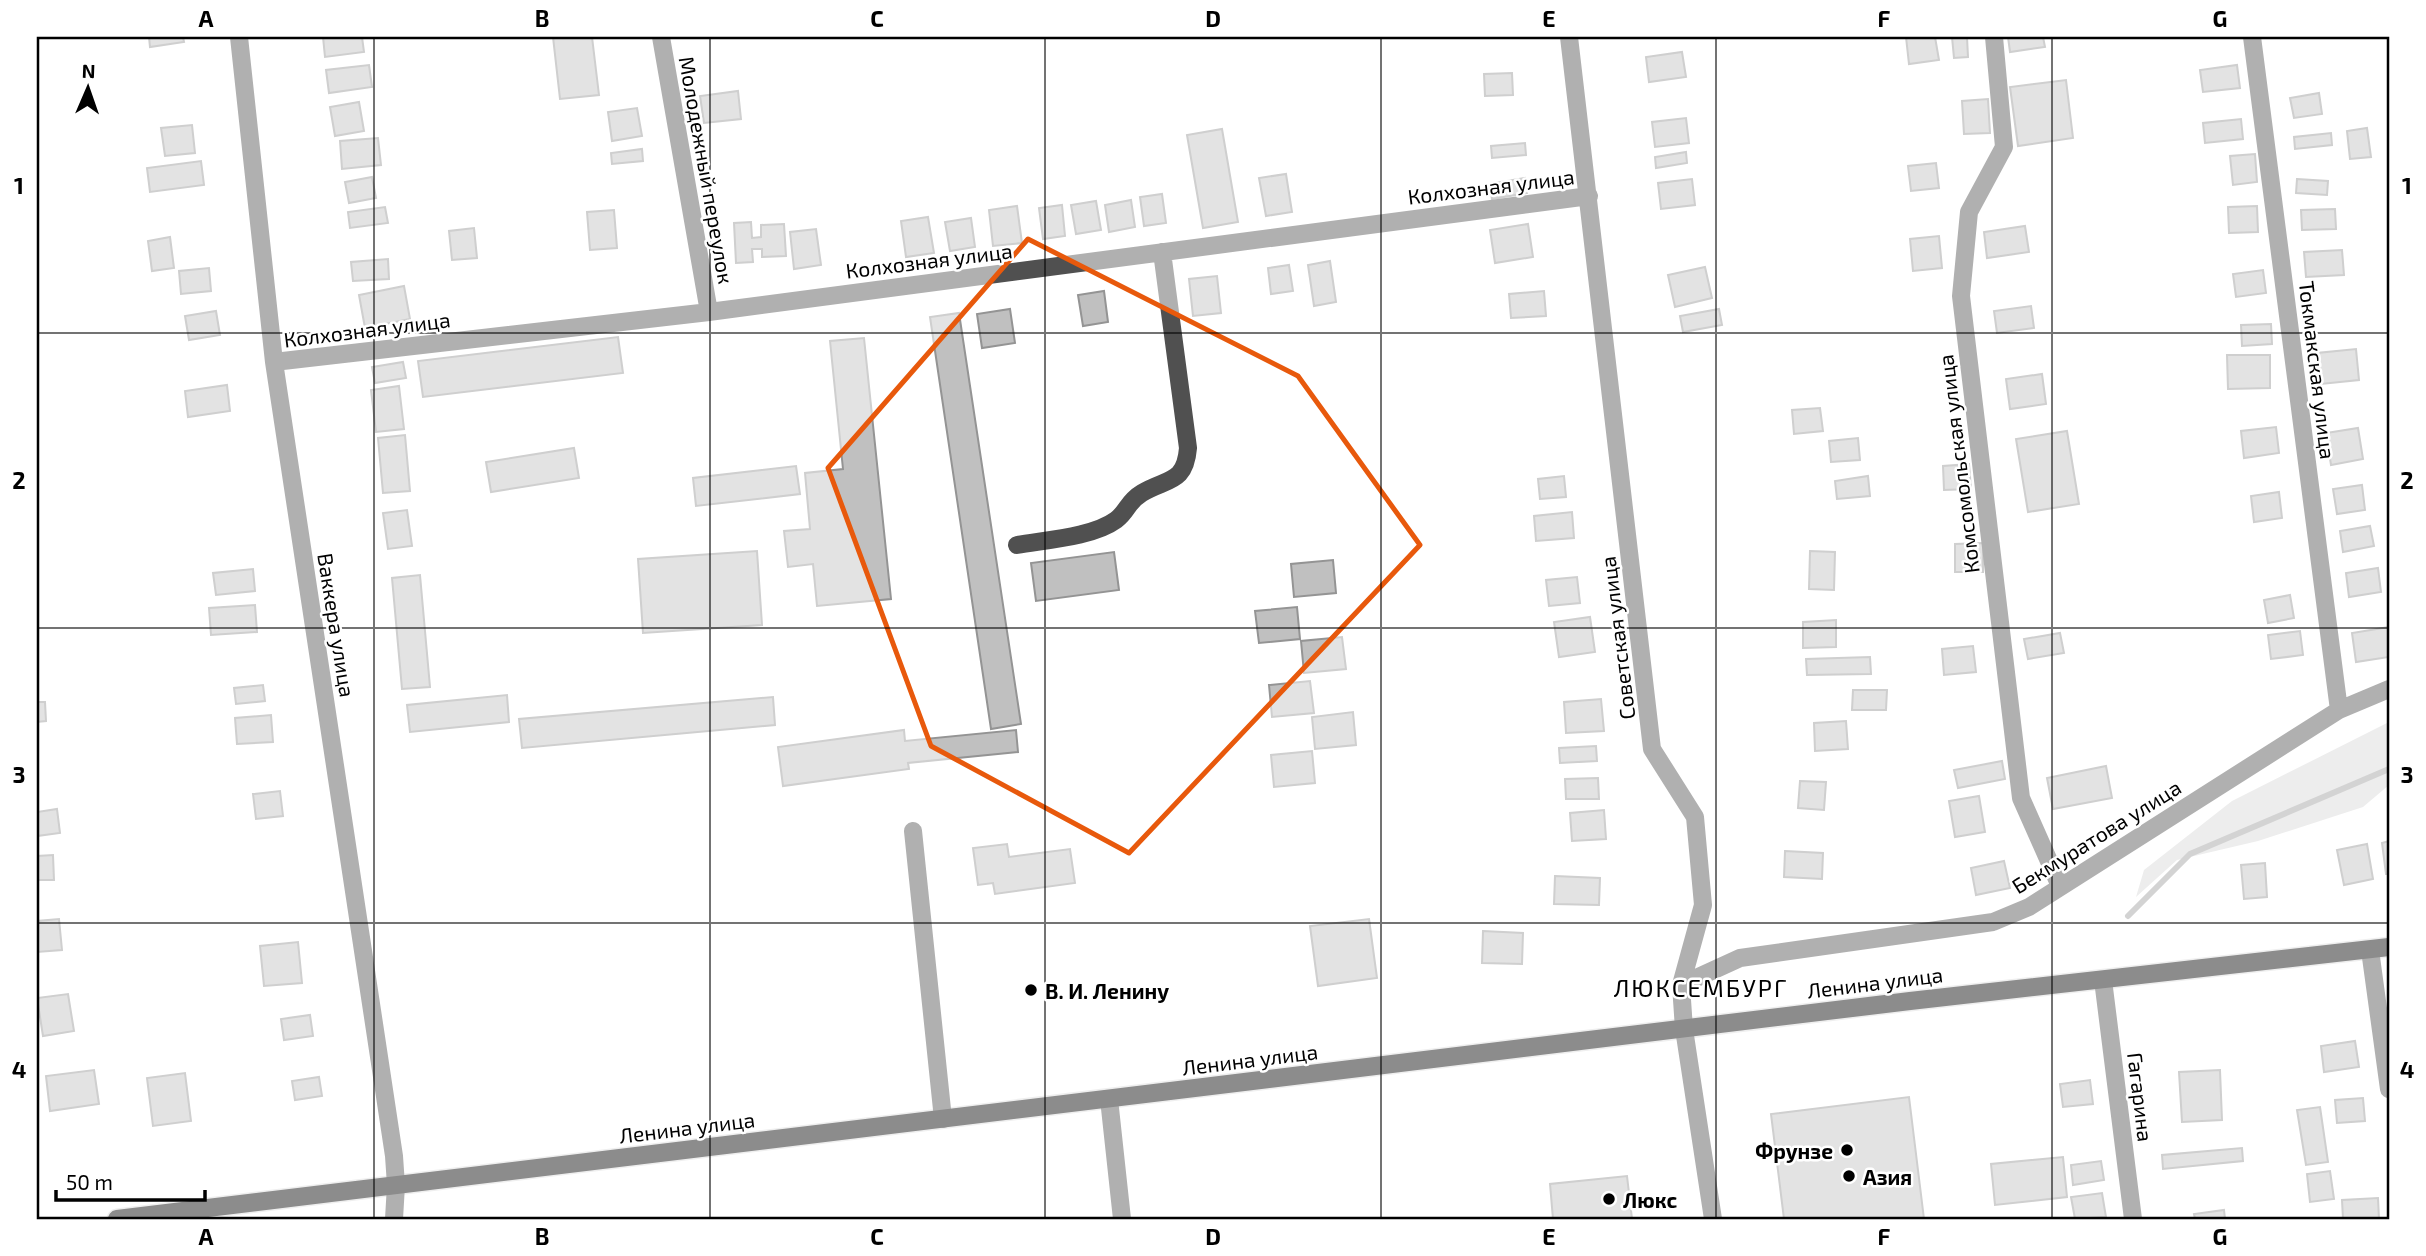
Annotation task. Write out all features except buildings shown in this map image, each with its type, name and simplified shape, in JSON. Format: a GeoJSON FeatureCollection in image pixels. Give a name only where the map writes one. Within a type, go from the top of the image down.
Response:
{"type":"FeatureCollection","features":[{"type":"Feature","properties":{"kind":"main road","name":"Ленина улица"},"geometry":{"type":"LineString","coordinates":[[117,1219],[1910,1001],[2389,947]]}},
{"type":"Feature","properties":{"kind":"street","name":"Ваккера улица"},"geometry":{"type":"LineString","coordinates":[[239,37],[274,362],[396,1185],[394,1219]]}},
{"type":"Feature","properties":{"kind":"street","name":"Молодежный переулок"},"geometry":{"type":"LineString","coordinates":[[661,37],[709,312]]}},
{"type":"Feature","properties":{"kind":"street","name":"Советская улица"},"geometry":{"type":"LineString","coordinates":[[1572,37],[1652,749],[1695,817],[1703,905],[1681,985],[1684,1029],[1713,1219]]}},
{"type":"Feature","properties":{"kind":"street","name":"Комсомольская улица"},"geometry":{"type":"LineString","coordinates":[[1994,37],[2004,147],[1969,212],[1961,296],[2021,797],[2060,886]]}},
{"type":"Feature","properties":{"kind":"street","name":"Токмакская улица"},"geometry":{"type":"LineString","coordinates":[[2252,37],[2339,710]]}},
{"type":"Feature","properties":{"kind":"street","name":"Колхозная улица"},"geometry":{"type":"LineString","coordinates":[[274,362],[709,312],[1589,196]]}},
{"type":"Feature","properties":{"kind":"street"},"geometry":{"type":"LineString","coordinates":[[1017,545],[1100,529],[1123,514],[1129,502],[1178,477],[1186,466],[1188,448],[1162,252]]}},
{"type":"Feature","properties":{"kind":"street","name":"Бекмуратова улица"},"geometry":{"type":"LineString","coordinates":[[1681,985],[1740,958],[1993,922],[2029,907],[2339,710],[2389,689]]}},
{"type":"Feature","properties":{"kind":"street"},"geometry":{"type":"LineString","coordinates":[[913,831],[943,1119]]}},
{"type":"Feature","properties":{"kind":"street"},"geometry":{"type":"LineString","coordinates":[[2370,950],[2389,1089]]}},
{"type":"Feature","properties":{"kind":"street","name":"Гагарина"},"geometry":{"type":"LineString","coordinates":[[2103,980],[2133,1219]]}},
{"type":"Feature","properties":{"kind":"street"},"geometry":{"type":"LineString","coordinates":[[1110,1099],[1122,1219]]}},
{"type":"Feature","properties":{"kind":"highlighted area"},"geometry":{"type":"Polygon","coordinates":[[[1028,239],[1298,376],[1420,545],[1129,853],[931,746],[828,468],[1028,239]]]}},
{"type":"Feature","properties":{"kind":"shaded area"},"geometry":{"type":"Polygon","coordinates":[[[2389,722],[2389,785],[2363,807],[2258,841],[2177,860],[2136,897],[2144,870],[2232,801],[2389,722]]]}},
{"type":"Feature","properties":{"kind":"waterway"},"geometry":{"type":"LineString","coordinates":[[2128,916],[2190,854],[2389,769]]}},
{"type":"Feature","properties":{"kind":"place","name":"В. И. Ленину"},"geometry":{"type":"Point","coordinates":[1031,990]}},
{"type":"Feature","properties":{"kind":"place","name":"Фрунзе"},"geometry":{"type":"Point","coordinates":[1847,1150]}},
{"type":"Feature","properties":{"kind":"place","name":"Азия"},"geometry":{"type":"Point","coordinates":[1849,1176]}},
{"type":"Feature","properties":{"kind":"place","name":"Люкс"},"geometry":{"type":"Point","coordinates":[1609,1199]}},
{"type":"Feature","properties":{"kind":"district","name":"ЛЮКСЕМБУРГ"},"geometry":{"type":"Point","coordinates":[1701,987]}}]}
